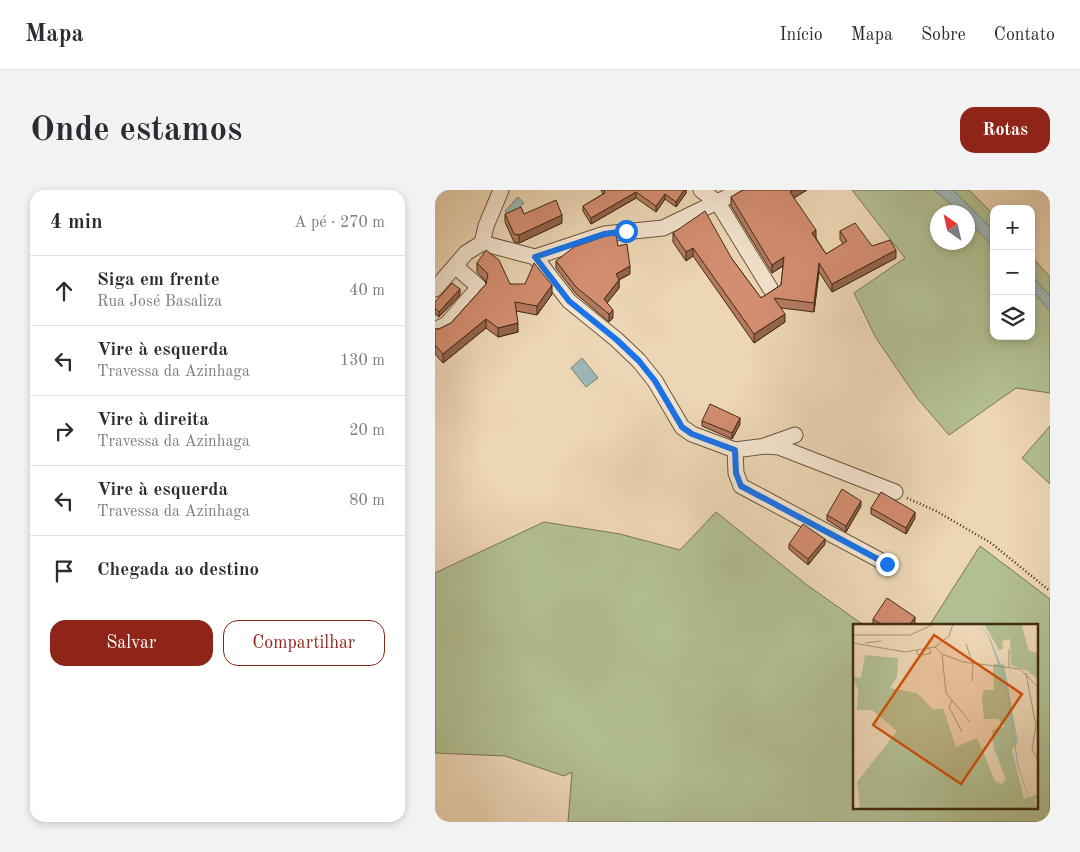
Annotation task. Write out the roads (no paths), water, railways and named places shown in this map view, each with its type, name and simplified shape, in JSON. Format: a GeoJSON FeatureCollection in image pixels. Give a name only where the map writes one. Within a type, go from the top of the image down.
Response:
{"type":"FeatureCollection","features":[{"type":"Feature","properties":{"kind":"street"},"geometry":{"type":"LineString","coordinates":[[435,289],[466,254],[482,243],[486,226],[501,190]]}},
{"type":"Feature","properties":{"kind":"street"},"geometry":{"type":"LineString","coordinates":[[701,190],[718,203],[769,288]]}},
{"type":"Feature","properties":{"kind":"street"},"geometry":{"type":"LineString","coordinates":[[482,243],[535,257],[604,234],[663,228],[742,190]]}},
{"type":"Feature","properties":{"kind":"street"},"geometry":{"type":"LineString","coordinates":[[535,257],[569,301],[617,340],[639,361],[655,381],[682,427],[692,434],[735,450],[766,446],[779,447],[895,492]]}},
{"type":"Feature","properties":{"kind":"street"},"geometry":{"type":"LineString","coordinates":[[435,330],[447,324],[479,287],[455,266]]}},
{"type":"Feature","properties":{"kind":"street"},"geometry":{"type":"LineString","coordinates":[[766,446],[795,435]]}},
{"type":"Feature","properties":{"kind":"street"},"geometry":{"type":"LineString","coordinates":[[735,450],[736,473],[741,486],[887,564]]}},
{"type":"Feature","properties":{"kind":"water"},"geometry":{"type":"Polygon","coordinates":[[[934,190],[953,190],[968,205],[952,205],[934,190]]]}},
{"type":"Feature","properties":{"kind":"water"},"geometry":{"type":"Polygon","coordinates":[[[518,197],[524,203],[511,216],[505,211],[518,197]]]}},
{"type":"Feature","properties":{"kind":"water"},"geometry":{"type":"Polygon","coordinates":[[[975,212],[990,227],[990,244],[975,228],[975,212]]]}},
{"type":"Feature","properties":{"kind":"water"},"geometry":{"type":"Polygon","coordinates":[[[1035,279],[1050,296],[1050,311],[1035,294],[1035,279]]]}},
{"type":"Feature","properties":{"kind":"water"},"geometry":{"type":"Polygon","coordinates":[[[582,358],[598,378],[586,387],[571,368],[582,358]]]}}]}
